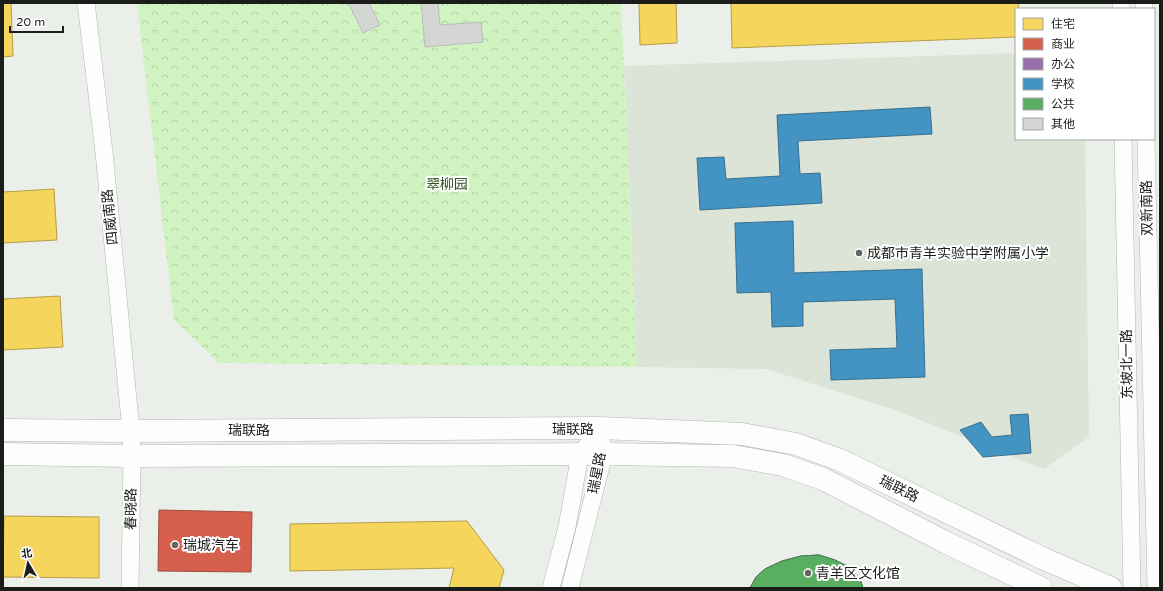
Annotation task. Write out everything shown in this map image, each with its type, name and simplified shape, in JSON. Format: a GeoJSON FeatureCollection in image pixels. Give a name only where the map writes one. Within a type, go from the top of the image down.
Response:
{"type":"FeatureCollection","features":[{"type":"Feature","properties":{"kind":"main road","name":"瑞联路"},"geometry":{"type":"LineString","coordinates":[[3,430],[131,431],[600,428],[742,434],[796,444],[840,460],[1042,558],[1111,588]]}},
{"type":"Feature","properties":{"kind":"main road","name":"瑞联路"},"geometry":{"type":"LineString","coordinates":[[3,454],[132,456],[604,454],[733,456],[782,465],[823,479],[947,543],[1041,588]]}},
{"type":"Feature","properties":{"kind":"street","name":"四威南路"},"geometry":{"type":"LineString","coordinates":[[86,3],[104,152],[131,431]]}},
{"type":"Feature","properties":{"kind":"street","name":"东坡北一路"},"geometry":{"type":"LineString","coordinates":[[1122,140],[1132,588]]}},
{"type":"Feature","properties":{"kind":"street","name":"双新南路"},"geometry":{"type":"LineString","coordinates":[[1146,140],[1153,156],[1156,588]]}},
{"type":"Feature","properties":{"kind":"street"},"geometry":{"type":"LineString","coordinates":[[1123,158],[1153,156]]}},
{"type":"Feature","properties":{"kind":"street","name":"瑞星路"},"geometry":{"type":"LineString","coordinates":[[570,588],[604,454],[600,428]]}},
{"type":"Feature","properties":{"kind":"street","name":"瑞星路"},"geometry":{"type":"LineString","coordinates":[[551,588],[567,527],[580,454],[600,428]]}},
{"type":"Feature","properties":{"kind":"street","name":"春晓路"},"geometry":{"type":"LineString","coordinates":[[130,588],[131,431]]}},
{"type":"Feature","properties":{"kind":"shaded area","name":"成都市青羊实验中学附属小学"},"geometry":{"type":"Polygon","coordinates":[[[1015,53],[1015,140],[1085,140],[1089,437],[1044,469],[892,409],[766,369],[637,367],[624,66],[1015,53]]]}},
{"type":"Feature","properties":{"kind":"green space","name":"翠柳园"},"geometry":{"type":"Polygon","coordinates":[[[137,3],[621,3],[637,367],[219,363],[174,320],[137,3]]]}},
{"type":"Feature","properties":{"kind":"building: 住宅"},"geometry":{"type":"Polygon","coordinates":[[[3,3],[11,3],[13,56],[3,57],[3,3]]]}},
{"type":"Feature","properties":{"kind":"building: 住宅"},"geometry":{"type":"Polygon","coordinates":[[[639,3],[676,3],[677,43],[640,45],[639,3]]]}},
{"type":"Feature","properties":{"kind":"building: 住宅"},"geometry":{"type":"Polygon","coordinates":[[[731,3],[1018,3],[1019,8],[1015,8],[1015,37],[732,48],[731,3]]]}},
{"type":"Feature","properties":{"kind":"building: 住宅"},"geometry":{"type":"Polygon","coordinates":[[[54,189],[57,240],[3,243],[3,192],[54,189]]]}},
{"type":"Feature","properties":{"kind":"building: 住宅"},"geometry":{"type":"Polygon","coordinates":[[[60,296],[63,347],[3,350],[3,299],[60,296]]]}},
{"type":"Feature","properties":{"kind":"building: 住宅"},"geometry":{"type":"Polygon","coordinates":[[[4,516],[99,517],[99,578],[3,577],[4,516]]]}},
{"type":"Feature","properties":{"kind":"building: 住宅"},"geometry":{"type":"Polygon","coordinates":[[[467,521],[504,570],[499,588],[449,588],[454,568],[290,571],[290,524],[467,521]]]}},
{"type":"Feature","properties":{"kind":"building: 商业"},"geometry":{"type":"Polygon","coordinates":[[[159,510],[252,512],[251,572],[158,571],[159,510]]]}},
{"type":"Feature","properties":{"kind":"building: 办公","name":"青羊区文化馆"},"geometry":{"type":"Polygon","coordinates":[[[819,555],[835,560],[849,567],[860,579],[863,588],[750,588],[756,577],[765,569],[782,561],[801,556],[819,555]]]}},
{"type":"Feature","properties":{"kind":"building: 学校"},"geometry":{"type":"Polygon","coordinates":[[[930,107],[932,134],[798,141],[800,174],[820,173],[822,203],[700,210],[697,158],[724,157],[726,179],[780,176],[777,115],[930,107]]]}},
{"type":"Feature","properties":{"kind":"building: 学校"},"geometry":{"type":"Polygon","coordinates":[[[793,221],[794,273],[922,269],[925,377],[831,380],[830,350],[897,348],[895,299],[803,302],[803,326],[772,327],[771,292],[737,293],[735,223],[793,221]]]}},
{"type":"Feature","properties":{"kind":"building: 学校"},"geometry":{"type":"Polygon","coordinates":[[[1028,414],[1031,453],[983,457],[960,430],[981,422],[992,437],[1012,435],[1010,415],[1028,414]]]}},
{"type":"Feature","properties":{"kind":"building: 公共","name":"青羊区文化馆"},"geometry":{"type":"Polygon","coordinates":[[[819,555],[835,560],[849,567],[860,579],[863,588],[750,588],[756,577],[765,569],[782,561],[801,556],[819,555]]]}},
{"type":"Feature","properties":{"kind":"building: 其他"},"geometry":{"type":"Polygon","coordinates":[[[369,3],[380,25],[363,33],[349,4],[369,3]]]}},
{"type":"Feature","properties":{"kind":"building: 其他"},"geometry":{"type":"Polygon","coordinates":[[[421,3],[438,3],[440,25],[481,22],[483,42],[425,47],[421,3]]]}},
{"type":"Feature","properties":{"kind":"place","name":"成都市青羊实验中学附属小学"},"geometry":{"type":"Point","coordinates":[859,253]}},
{"type":"Feature","properties":{"kind":"place","name":"瑞城汽车"},"geometry":{"type":"Point","coordinates":[175,545]}},
{"type":"Feature","properties":{"kind":"place","name":"青羊区文化馆"},"geometry":{"type":"Point","coordinates":[808,573]}}]}
